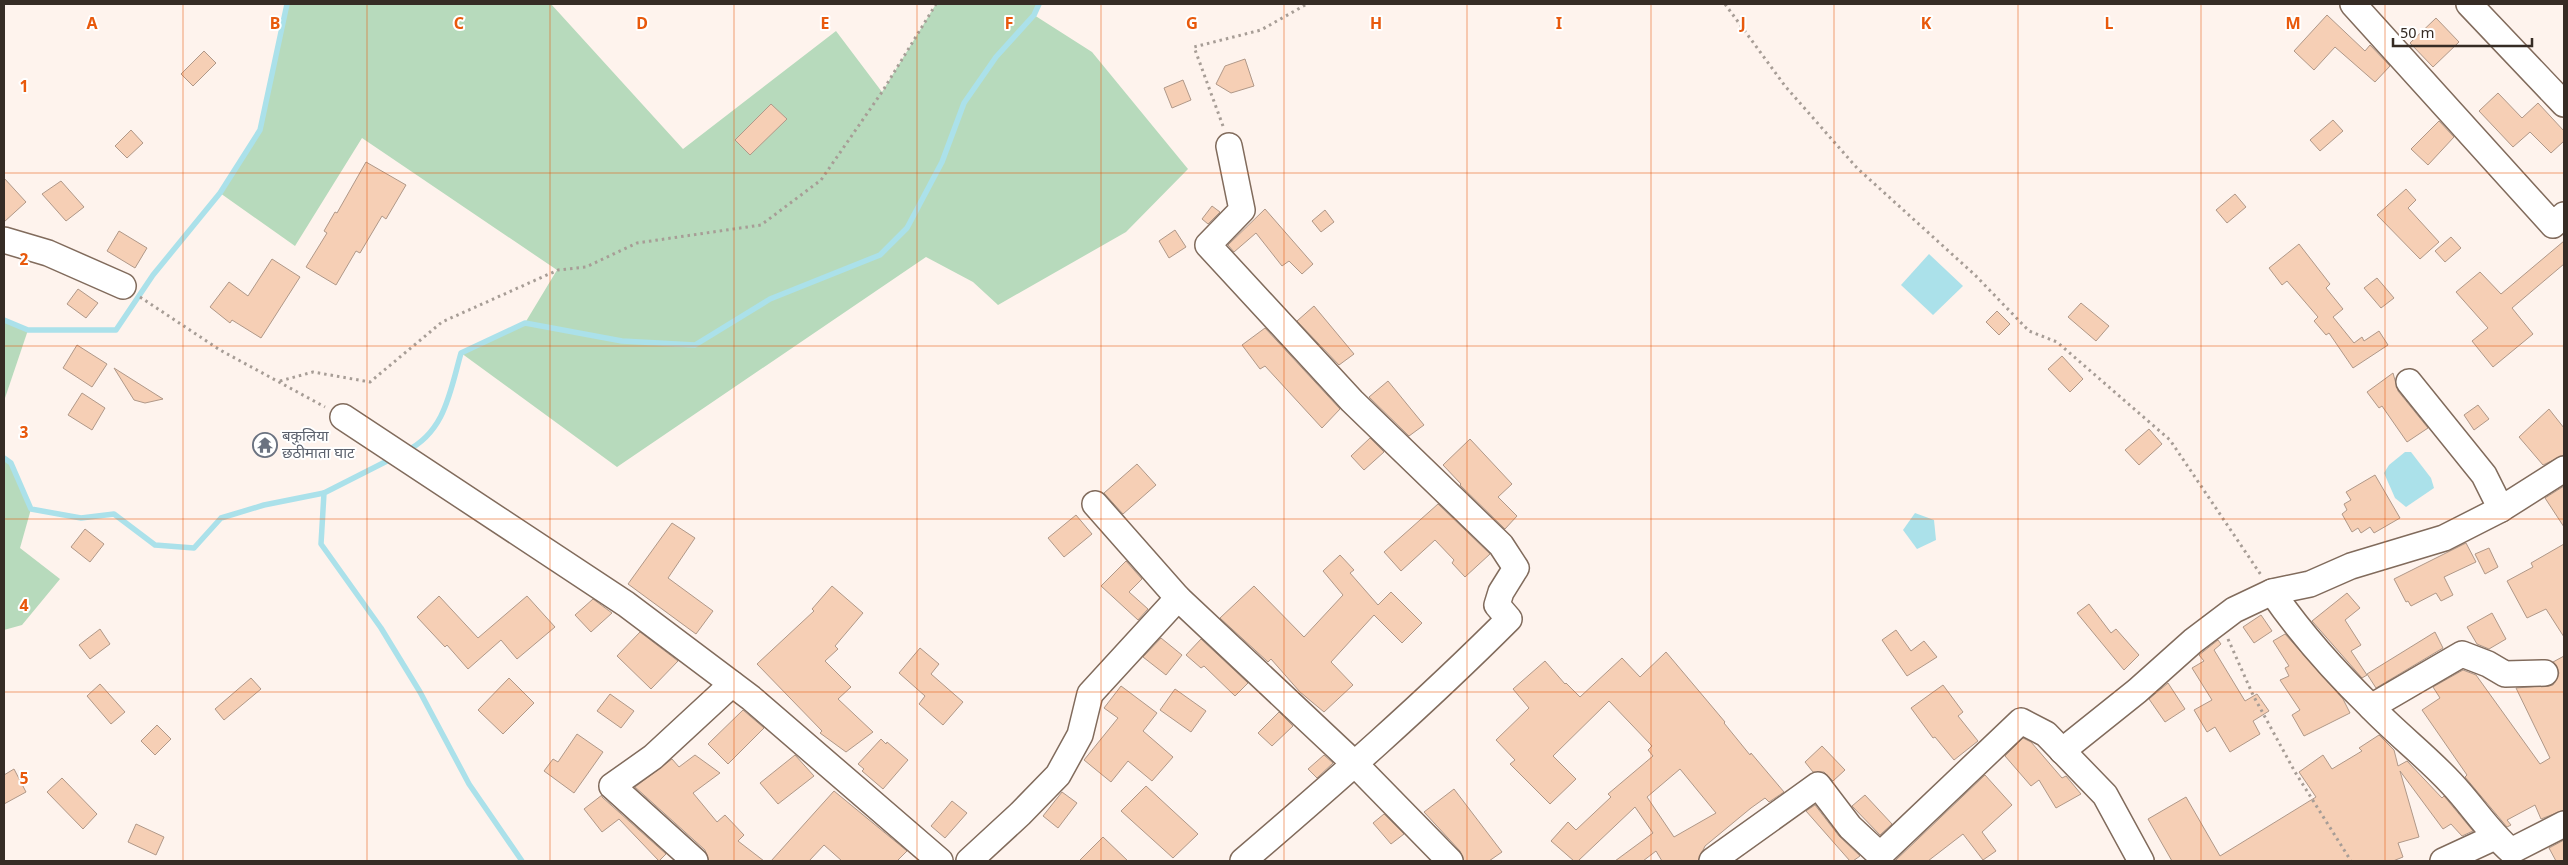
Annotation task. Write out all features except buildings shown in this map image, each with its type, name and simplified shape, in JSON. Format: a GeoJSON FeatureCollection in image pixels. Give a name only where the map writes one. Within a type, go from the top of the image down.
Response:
{"type":"FeatureCollection","features":[{"type":"Feature","properties":{"kind":"street"},"geometry":{"type":"LineString","coordinates":[[2353,4],[2553,225],[2564,215]]}},
{"type":"Feature","properties":{"kind":"street"},"geometry":{"type":"LineString","coordinates":[[2469,4],[2564,104]]}},
{"type":"Feature","properties":{"kind":"street"},"geometry":{"type":"LineString","coordinates":[[1229,146],[1242,210],[1208,245],[1352,401],[1500,545],[1516,568],[1500,592],[1497,605],[1509,619],[1460,668],[1356,765],[1243,861]]}},
{"type":"Feature","properties":{"kind":"street"},"geometry":{"type":"LineString","coordinates":[[4,240],[48,253],[123,286]]}},
{"type":"Feature","properties":{"kind":"street"},"geometry":{"type":"LineString","coordinates":[[2409,382],[2484,475],[2500,509]]}},
{"type":"Feature","properties":{"kind":"street"},"geometry":{"type":"LineString","coordinates":[[343,417],[626,604],[732,684],[940,861]]}},
{"type":"Feature","properties":{"kind":"street"},"geometry":{"type":"LineString","coordinates":[[2062,751],[2138,691],[2193,641],[2234,610],[2272,592],[2310,584],[2351,566],[2444,538],[2500,509],[2564,470]]}},
{"type":"Feature","properties":{"kind":"street"},"geometry":{"type":"LineString","coordinates":[[1095,504],[1178,598],[1356,765],[1450,861]]}},
{"type":"Feature","properties":{"kind":"street"},"geometry":{"type":"LineString","coordinates":[[2272,592],[2295,624],[2371,708],[2452,784],[2495,837],[2511,852],[2564,824]]}},
{"type":"Feature","properties":{"kind":"street"},"geometry":{"type":"LineString","coordinates":[[968,861],[1020,814],[1058,774],[1080,735],[1090,694],[1178,598]]}},
{"type":"Feature","properties":{"kind":"street"},"geometry":{"type":"LineString","coordinates":[[2371,708],[2462,654],[2488,664],[2505,674],[2544,673]]}},
{"type":"Feature","properties":{"kind":"street"},"geometry":{"type":"LineString","coordinates":[[695,861],[612,786],[653,757],[732,684]]}},
{"type":"Feature","properties":{"kind":"street"},"geometry":{"type":"LineString","coordinates":[[1712,861],[1818,785],[1850,827],[1877,858],[2021,721],[2046,734],[2105,795],[2141,861]]}},
{"type":"Feature","properties":{"kind":"street"},"geometry":{"type":"LineString","coordinates":[[2443,861],[2495,837]]}},
{"type":"Feature","properties":{"kind":"path"},"geometry":{"type":"LineString","coordinates":[[280,381],[313,372],[370,382],[442,322],[558,270],[586,267],[637,243],[762,225],[820,180],[882,92],[936,4]]}},
{"type":"Feature","properties":{"kind":"path"},"geometry":{"type":"LineString","coordinates":[[1229,146],[1194,47],[1262,30],[1307,4]]}},
{"type":"Feature","properties":{"kind":"path"},"geometry":{"type":"LineString","coordinates":[[1725,4],[1785,86],[1857,168],[1974,275],[2029,331],[2057,342],[2170,440],[2272,592]]}},
{"type":"Feature","properties":{"kind":"path"},"geometry":{"type":"LineString","coordinates":[[153,305],[220,350],[343,417]]}},
{"type":"Feature","properties":{"kind":"path"},"geometry":{"type":"LineString","coordinates":[[2219,621],[2241,664],[2253,695],[2295,772],[2351,861]]}},
{"type":"Feature","properties":{"kind":"green space"},"geometry":{"type":"Polygon","coordinates":[[[287,4],[551,4],[683,149],[836,31],[882,92],[936,4],[1039,4],[1034,15],[1092,52],[1188,169],[1126,232],[998,305],[973,282],[926,257],[617,467],[461,353],[525,323],[557,270],[362,138],[295,246],[220,193],[260,130],[287,4]]]}},
{"type":"Feature","properties":{"kind":"green space"},"geometry":{"type":"Polygon","coordinates":[[[4,320],[28,330],[4,401],[4,320]]]}},
{"type":"Feature","properties":{"kind":"green space"},"geometry":{"type":"Polygon","coordinates":[[[4,458],[11,463],[31,509],[20,548],[60,579],[22,625],[4,630],[4,458]]]}},
{"type":"Feature","properties":{"kind":"water"},"geometry":{"type":"Polygon","coordinates":[[[1929,254],[1963,286],[1933,315],[1901,285],[1929,254]]]}},
{"type":"Feature","properties":{"kind":"water"},"geometry":{"type":"Polygon","coordinates":[[[2405,452],[2411,452],[2431,478],[2434,488],[2406,507],[2395,498],[2384,473],[2389,465],[2405,452]]]}},
{"type":"Feature","properties":{"kind":"water"},"geometry":{"type":"Polygon","coordinates":[[[1915,513],[1934,520],[1936,540],[1917,549],[1903,530],[1915,513]]]}},
{"type":"Feature","properties":{"kind":"waterway"},"geometry":{"type":"LineString","coordinates":[[4,320],[28,330],[116,330],[153,275],[220,193],[260,130],[287,4]]}},
{"type":"Feature","properties":{"kind":"waterway"},"geometry":{"type":"LineString","coordinates":[[406,451],[419,443],[438,422],[449,396],[461,353],[525,323],[622,341],[695,345],[770,299],[880,255],[907,228],[942,162],[964,103],[996,57],[1034,15],[1039,4]]}},
{"type":"Feature","properties":{"kind":"waterway"},"geometry":{"type":"LineString","coordinates":[[4,458],[11,463],[31,509],[81,518],[114,514],[155,545],[194,548],[221,518],[264,505],[324,493]]}},
{"type":"Feature","properties":{"kind":"waterway"},"geometry":{"type":"LineString","coordinates":[[393,458],[324,493],[321,544],[381,628],[420,692],[469,784],[522,861]]}},
{"type":"Feature","properties":{"kind":"place","name":"बकुलिया छठीमाता घाट"},"geometry":{"type":"Point","coordinates":[265,445]}}]}
